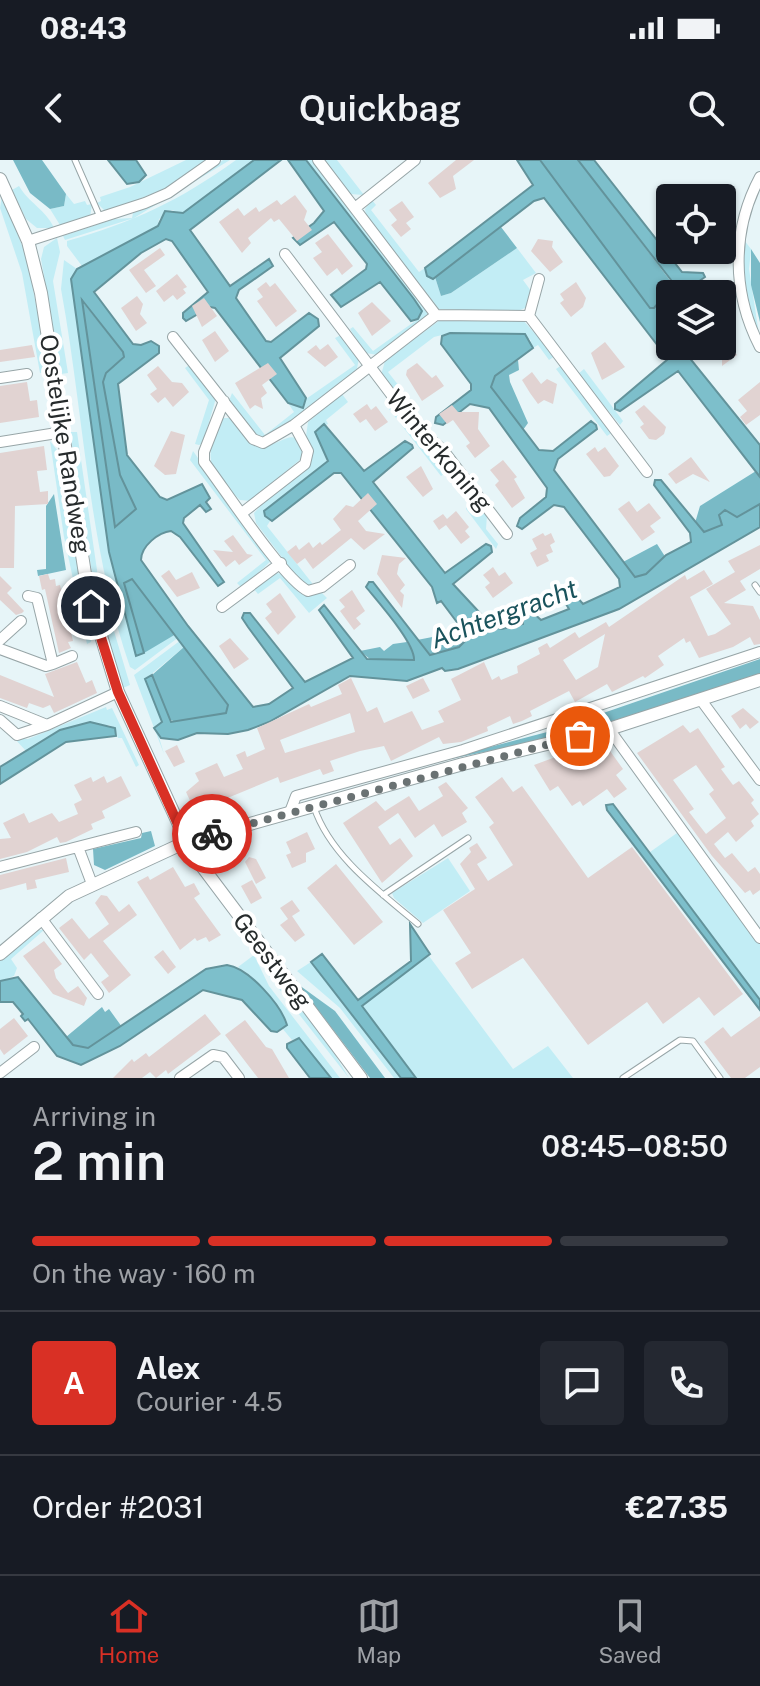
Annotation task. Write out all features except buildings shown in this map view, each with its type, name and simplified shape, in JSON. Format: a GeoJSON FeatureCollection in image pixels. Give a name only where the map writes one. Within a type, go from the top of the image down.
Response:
{"type":"FeatureCollection","features":[{"type":"Feature","properties":{"kind":"street"},"geometry":{"type":"LineString","coordinates":[[28,241],[168,193],[215,160]]}},
{"type":"Feature","properties":{"kind":"street"},"geometry":{"type":"LineString","coordinates":[[318,160],[436,315],[529,316]]}},
{"type":"Feature","properties":{"kind":"street"},"geometry":{"type":"LineString","coordinates":[[355,208],[415,160]]}},
{"type":"Feature","properties":{"kind":"street"},"geometry":{"type":"LineString","coordinates":[[760,177],[741,220],[738,247],[742,294],[760,347]]}},
{"type":"Feature","properties":{"kind":"street","name":"Oostelijke Randweg"},"geometry":{"type":"LineString","coordinates":[[0,179],[28,241],[44,307],[88,593],[118,692],[186,842]]}},
{"type":"Feature","properties":{"kind":"street","name":"Winterkoning"},"geometry":{"type":"LineString","coordinates":[[285,254],[415,426],[443,450],[507,534]]}},
{"type":"Feature","properties":{"kind":"street"},"geometry":{"type":"LineString","coordinates":[[529,316],[539,279]]}},
{"type":"Feature","properties":{"kind":"street","name":"Winterkoning"},"geometry":{"type":"LineString","coordinates":[[173,337],[257,441],[270,442],[436,315]]}},
{"type":"Feature","properties":{"kind":"street"},"geometry":{"type":"LineString","coordinates":[[529,316],[647,472]]}},
{"type":"Feature","properties":{"kind":"street"},"geometry":{"type":"LineString","coordinates":[[0,378],[27,374]]}},
{"type":"Feature","properties":{"kind":"street"},"geometry":{"type":"LineString","coordinates":[[224,401],[204,452],[204,462],[242,513],[298,585],[308,591],[322,587],[350,565]]}},
{"type":"Feature","properties":{"kind":"street"},"geometry":{"type":"LineString","coordinates":[[242,513],[305,464],[308,451],[294,425]]}},
{"type":"Feature","properties":{"kind":"street"},"geometry":{"type":"LineString","coordinates":[[0,442],[63,432]]}},
{"type":"Feature","properties":{"kind":"street"},"geometry":{"type":"LineString","coordinates":[[222,607],[281,563]]}},
{"type":"Feature","properties":{"kind":"street"},"geometry":{"type":"LineString","coordinates":[[28,596],[37,598],[53,664]]}},
{"type":"Feature","properties":{"kind":"street"},"geometry":{"type":"LineString","coordinates":[[0,640],[21,621]]}},
{"type":"Feature","properties":{"kind":"street"},"geometry":{"type":"LineString","coordinates":[[0,649],[46,666],[72,656]]}},
{"type":"Feature","properties":{"kind":"street"},"geometry":{"type":"LineString","coordinates":[[290,812],[296,796],[463,750],[760,652]]}},
{"type":"Feature","properties":{"kind":"street"},"geometry":{"type":"LineString","coordinates":[[0,954],[41,918],[92,884],[186,842],[609,729],[760,680]]}},
{"type":"Feature","properties":{"kind":"street"},"geometry":{"type":"LineString","coordinates":[[0,720],[17,735],[47,725],[118,692]]}},
{"type":"Feature","properties":{"kind":"street"},"geometry":{"type":"LineString","coordinates":[[701,700],[760,780]]}},
{"type":"Feature","properties":{"kind":"street"},"geometry":{"type":"LineString","coordinates":[[0,706],[47,725]]}},
{"type":"Feature","properties":{"kind":"street"},"geometry":{"type":"LineString","coordinates":[[609,729],[760,938]]}},
{"type":"Feature","properties":{"kind":"street"},"geometry":{"type":"LineString","coordinates":[[0,867],[136,832]]}},
{"type":"Feature","properties":{"kind":"street","name":"Geestweg"},"geometry":{"type":"LineString","coordinates":[[186,842],[361,1078]]}},
{"type":"Feature","properties":{"kind":"street"},"geometry":{"type":"LineString","coordinates":[[78,847],[92,884]]}},
{"type":"Feature","properties":{"kind":"street"},"geometry":{"type":"LineString","coordinates":[[41,918],[98,994]]}},
{"type":"Feature","properties":{"kind":"street"},"geometry":{"type":"LineString","coordinates":[[0,1076],[34,1047]]}},
{"type":"Feature","properties":{"kind":"street"},"geometry":{"type":"LineString","coordinates":[[180,1078],[213,1055],[223,1057],[239,1078]]}},
{"type":"Feature","properties":{"kind":"lane"},"geometry":{"type":"LineString","coordinates":[[75,160],[100,218]]}},
{"type":"Feature","properties":{"kind":"lane"},"geometry":{"type":"LineString","coordinates":[[755,585],[760,592]]}},
{"type":"Feature","properties":{"kind":"lane"},"geometry":{"type":"LineString","coordinates":[[313,806],[318,819],[361,875],[418,924]]}},
{"type":"Feature","properties":{"kind":"lane"},"geometry":{"type":"LineString","coordinates":[[383,895],[468,838]]}},
{"type":"Feature","properties":{"kind":"lane"},"geometry":{"type":"LineString","coordinates":[[623,1078],[680,1040],[693,1041],[720,1078]]}},
{"type":"Feature","properties":{"kind":"shaded area"},"geometry":{"type":"Polygon","coordinates":[[[13,160],[42,160],[66,194],[64,206],[50,209],[30,193],[13,160]]]}},
{"type":"Feature","properties":{"kind":"shaded area"},"geometry":{"type":"Polygon","coordinates":[[[108,160],[136,160],[146,175],[139,182],[127,184],[108,160]]]}},
{"type":"Feature","properties":{"kind":"shaded area"},"geometry":{"type":"Polygon","coordinates":[[[186,160],[208,160],[164,189],[106,212],[97,203],[101,201],[100,197],[130,187],[186,160]]]}},
{"type":"Feature","properties":{"kind":"shaded area"},"geometry":{"type":"Polygon","coordinates":[[[223,160],[230,160],[183,188],[223,160]]]}},
{"type":"Feature","properties":{"kind":"shaded area"},"geometry":{"type":"Polygon","coordinates":[[[236,160],[254,160],[183,214],[172,210],[159,219],[158,226],[82,266],[67,246],[67,241],[135,218],[175,199],[236,160]]]}},
{"type":"Feature","properties":{"kind":"shaded area"},"geometry":{"type":"Polygon","coordinates":[[[254,160],[281,160],[190,230],[230,286],[269,259],[273,266],[239,290],[236,298],[266,341],[271,342],[309,313],[318,319],[319,326],[280,358],[306,398],[303,408],[288,403],[215,308],[210,307],[186,321],[183,318],[183,313],[208,292],[172,241],[166,239],[141,253],[94,292],[133,344],[151,341],[159,346],[159,353],[118,384],[127,455],[160,497],[167,500],[202,484],[210,498],[206,502],[211,509],[206,512],[200,505],[184,518],[183,523],[224,582],[218,586],[180,537],[171,531],[152,541],[144,550],[141,560],[188,626],[253,707],[269,704],[293,688],[242,618],[244,613],[250,613],[305,682],[353,658],[319,610],[324,605],[367,659],[414,660],[402,633],[366,587],[369,582],[373,582],[430,655],[459,647],[465,641],[465,633],[441,601],[437,603],[432,587],[341,473],[334,473],[272,521],[265,516],[264,511],[328,461],[315,432],[324,424],[364,471],[405,441],[412,445],[413,448],[373,482],[445,573],[486,544],[491,546],[492,552],[453,584],[493,627],[502,629],[523,624],[522,612],[528,608],[541,620],[569,609],[560,594],[569,588],[583,604],[620,587],[619,579],[564,507],[554,505],[522,529],[517,526],[520,518],[546,497],[547,488],[489,408],[470,404],[443,425],[435,423],[436,417],[471,390],[471,384],[441,344],[442,336],[450,333],[525,334],[533,348],[495,376],[491,387],[539,450],[553,451],[591,421],[596,425],[597,429],[558,459],[554,470],[635,577],[646,574],[666,555],[691,542],[690,533],[654,485],[655,480],[661,480],[704,532],[722,525],[719,515],[725,510],[737,517],[760,504],[760,527],[619,609],[458,669],[445,671],[442,668],[407,681],[350,676],[269,722],[248,730],[228,734],[197,733],[178,740],[161,738],[154,728],[162,722],[145,679],[152,675],[171,722],[226,713],[228,705],[132,579],[124,583],[144,653],[136,656],[109,552],[71,279],[77,269],[158,226],[165,211],[183,213],[254,160]],[[82,300],[115,527],[136,509],[120,475],[103,382],[106,373],[124,357],[82,300]]]}},
{"type":"Feature","properties":{"kind":"shaded area"},"geometry":{"type":"Polygon","coordinates":[[[288,160],[306,160],[414,299],[422,311],[418,319],[411,321],[380,282],[341,307],[331,295],[366,269],[367,264],[334,222],[300,245],[293,238],[314,223],[324,211],[288,160]]]}},
{"type":"Feature","properties":{"kind":"shaded area"},"geometry":{"type":"Polygon","coordinates":[[[306,160],[314,160],[427,309],[427,317],[379,355],[365,353],[350,329],[353,327],[373,351],[418,319],[414,299],[306,160]]]}},
{"type":"Feature","properties":{"kind":"shaded area"},"geometry":{"type":"Polygon","coordinates":[[[324,160],[337,160],[364,195],[350,194],[324,160]]]}},
{"type":"Feature","properties":{"kind":"shaded area"},"geometry":{"type":"Polygon","coordinates":[[[517,160],[540,160],[650,308],[656,306],[656,343],[544,198],[534,201],[433,279],[427,276],[425,268],[533,185],[517,160]]]}},
{"type":"Feature","properties":{"kind":"shaded area"},"geometry":{"type":"Polygon","coordinates":[[[540,160],[578,160],[670,280],[656,280],[654,308],[650,308],[540,160]]]}},
{"type":"Feature","properties":{"kind":"shaded area"},"geometry":{"type":"Polygon","coordinates":[[[578,160],[594,160],[656,239],[656,261],[578,160]]]}},
{"type":"Feature","properties":{"kind":"shaded area"},"geometry":{"type":"Polygon","coordinates":[[[19,186],[54,228],[37,228],[26,219],[12,190],[19,186]]]}},
{"type":"Feature","properties":{"kind":"shaded area"},"geometry":{"type":"Polygon","coordinates":[[[66,194],[74,204],[85,201],[87,205],[92,204],[90,217],[60,225],[50,209],[64,206],[66,194]]]}},
{"type":"Feature","properties":{"kind":"shaded area"},"geometry":{"type":"Polygon","coordinates":[[[174,194],[134,218],[65,240],[63,236],[114,219],[132,218],[133,213],[174,194]]]}},
{"type":"Feature","properties":{"kind":"shaded area"},"geometry":{"type":"Polygon","coordinates":[[[2,195],[27,258],[49,372],[40,373],[22,273],[0,208],[2,195]]]}},
{"type":"Feature","properties":{"kind":"shaded area"},"geometry":{"type":"Polygon","coordinates":[[[372,200],[376,205],[371,210],[419,272],[425,268],[430,278],[435,277],[441,296],[451,293],[517,248],[536,273],[523,280],[531,291],[527,307],[516,312],[439,309],[366,215],[365,209],[372,200]]]}},
{"type":"Feature","properties":{"kind":"shaded area"},"geometry":{"type":"Polygon","coordinates":[[[501,227],[517,248],[451,293],[441,296],[435,277],[501,227]]]}},
{"type":"Feature","properties":{"kind":"shaded area"},"geometry":{"type":"Polygon","coordinates":[[[57,238],[60,252],[53,281],[68,373],[61,374],[41,259],[44,247],[57,238]]]}},
{"type":"Feature","properties":{"kind":"shaded area"},"geometry":{"type":"Polygon","coordinates":[[[744,240],[751,249],[749,269],[760,341],[746,292],[744,240]]]}},
{"type":"Feature","properties":{"kind":"shaded area"},"geometry":{"type":"Polygon","coordinates":[[[751,249],[760,263],[760,322],[751,285],[751,249]]]}},
{"type":"Feature","properties":{"kind":"shaded area"},"geometry":{"type":"Polygon","coordinates":[[[64,260],[77,269],[109,552],[136,655],[176,634],[179,637],[135,670],[130,667],[116,621],[96,527],[61,289],[64,260]]]}},
{"type":"Feature","properties":{"kind":"shaded area"},"geometry":{"type":"Polygon","coordinates":[[[659,264],[676,264],[682,272],[703,273],[705,277],[701,280],[671,280],[659,264]]]}},
{"type":"Feature","properties":{"kind":"shaded area"},"geometry":{"type":"Polygon","coordinates":[[[81,300],[124,357],[106,373],[103,382],[120,475],[136,509],[114,527],[81,300]]]}},
{"type":"Feature","properties":{"kind":"shaded area"},"geometry":{"type":"Polygon","coordinates":[[[522,319],[555,356],[549,360],[538,345],[533,348],[530,339],[450,333],[434,337],[388,372],[403,391],[395,393],[381,375],[385,361],[440,320],[522,319]]]}},
{"type":"Feature","properties":{"kind":"shaded area"},"geometry":{"type":"Polygon","coordinates":[[[341,335],[359,358],[356,374],[268,438],[254,434],[229,401],[232,393],[265,435],[294,412],[288,403],[303,407],[306,399],[355,365],[335,338],[341,335]]]}},
{"type":"Feature","properties":{"kind":"shaded area"},"geometry":{"type":"Polygon","coordinates":[[[518,360],[519,370],[509,375],[528,423],[523,430],[491,387],[495,376],[518,360]]]}},
{"type":"Feature","properties":{"kind":"shaded area"},"geometry":{"type":"Polygon","coordinates":[[[667,360],[691,360],[760,445],[760,477],[678,371],[620,411],[615,409],[615,404],[667,360]]]}},
{"type":"Feature","properties":{"kind":"shaded area"},"geometry":{"type":"Polygon","coordinates":[[[191,364],[216,398],[203,443],[199,445],[195,444],[209,400],[185,368],[191,364]]]}},
{"type":"Feature","properties":{"kind":"shaded area"},"geometry":{"type":"Polygon","coordinates":[[[562,365],[613,432],[607,436],[556,369],[562,365]]]}},
{"type":"Feature","properties":{"kind":"shaded area"},"geometry":{"type":"Polygon","coordinates":[[[584,369],[623,421],[620,425],[578,374],[584,369]]]}},
{"type":"Feature","properties":{"kind":"shaded area"},"geometry":{"type":"Polygon","coordinates":[[[342,394],[348,402],[326,420],[328,424],[315,430],[328,461],[264,512],[270,521],[267,526],[312,583],[311,587],[299,580],[256,523],[254,513],[313,451],[306,436],[308,422],[342,394]]]}},
{"type":"Feature","properties":{"kind":"shaded area"},"geometry":{"type":"Polygon","coordinates":[[[395,405],[435,446],[450,470],[441,476],[389,409],[395,405]]]}},
{"type":"Feature","properties":{"kind":"shaded area"},"geometry":{"type":"Polygon","coordinates":[[[221,418],[232,418],[264,446],[294,438],[301,446],[303,457],[251,501],[240,500],[220,480],[211,463],[212,444],[221,418]]]}},
{"type":"Feature","properties":{"kind":"shaded area"},"geometry":{"type":"Polygon","coordinates":[[[70,432],[77,432],[98,577],[130,685],[123,688],[96,598],[70,432]]]}},
{"type":"Feature","properties":{"kind":"shaded area"},"geometry":{"type":"Polygon","coordinates":[[[50,441],[60,454],[76,559],[92,632],[91,642],[87,644],[64,537],[50,441]]]}},
{"type":"Feature","properties":{"kind":"shaded area"},"geometry":{"type":"Polygon","coordinates":[[[193,451],[271,561],[242,588],[237,583],[266,560],[190,460],[193,451]]]}},
{"type":"Feature","properties":{"kind":"shaded area"},"geometry":{"type":"Polygon","coordinates":[[[756,471],[760,477],[760,504],[737,517],[722,512],[722,525],[704,532],[695,523],[700,506],[756,471]]]}},
{"type":"Feature","properties":{"kind":"shaded area"},"geometry":{"type":"Polygon","coordinates":[[[54,494],[66,570],[38,576],[37,570],[46,569],[46,506],[54,494]]]}},
{"type":"Feature","properties":{"kind":"shaded area"},"geometry":{"type":"Polygon","coordinates":[[[476,500],[487,515],[486,529],[498,544],[496,549],[466,509],[469,502],[476,500]]]}},
{"type":"Feature","properties":{"kind":"shaded area"},"geometry":{"type":"Polygon","coordinates":[[[657,544],[666,558],[646,574],[635,577],[623,562],[657,544]]]}},
{"type":"Feature","properties":{"kind":"shaded area"},"geometry":{"type":"Polygon","coordinates":[[[276,573],[283,574],[309,595],[322,593],[327,598],[309,613],[280,578],[258,594],[253,588],[276,573]]]}},
{"type":"Feature","properties":{"kind":"shaded area"},"geometry":{"type":"Polygon","coordinates":[[[132,579],[176,634],[144,653],[124,583],[132,579]]]}},
{"type":"Feature","properties":{"kind":"shaded area"},"geometry":{"type":"Polygon","coordinates":[[[463,631],[466,635],[461,646],[431,655],[417,640],[463,631]]]}},
{"type":"Feature","properties":{"kind":"shaded area"},"geometry":{"type":"Polygon","coordinates":[[[181,640],[184,647],[148,677],[162,722],[156,727],[164,754],[134,675],[181,640]]]}},
{"type":"Feature","properties":{"kind":"shaded area"},"geometry":{"type":"Polygon","coordinates":[[[407,642],[415,656],[412,661],[371,660],[360,651],[380,647],[384,651],[393,644],[407,642]]]}},
{"type":"Feature","properties":{"kind":"shaded area"},"geometry":{"type":"Polygon","coordinates":[[[184,647],[224,698],[228,705],[226,713],[176,722],[168,719],[152,675],[184,647]]]}},
{"type":"Feature","properties":{"kind":"shaded area"},"geometry":{"type":"Polygon","coordinates":[[[760,659],[760,674],[637,714],[513,746],[429,763],[551,731],[760,659]]]}},
{"type":"Feature","properties":{"kind":"shaded area"},"geometry":{"type":"Polygon","coordinates":[[[106,707],[107,710],[112,708],[139,765],[136,767],[122,738],[118,738],[115,728],[109,725],[60,730],[26,751],[14,738],[28,739],[106,707]]]}},
{"type":"Feature","properties":{"kind":"shaded area"},"geometry":{"type":"Polygon","coordinates":[[[90,722],[115,728],[116,736],[66,742],[0,784],[0,767],[60,730],[90,722]]]}},
{"type":"Feature","properties":{"kind":"shaded area"},"geometry":{"type":"Polygon","coordinates":[[[613,804],[760,1000],[760,1010],[607,810],[606,805],[613,804]]]}},
{"type":"Feature","properties":{"kind":"shaded area"},"geometry":{"type":"Polygon","coordinates":[[[151,831],[155,846],[105,870],[94,865],[93,849],[141,838],[142,833],[151,831]]]}},
{"type":"Feature","properties":{"kind":"shaded area"},"geometry":{"type":"Polygon","coordinates":[[[677,833],[760,944],[760,1000],[650,852],[677,833]]]}},
{"type":"Feature","properties":{"kind":"shaded area"},"geometry":{"type":"Polygon","coordinates":[[[448,858],[470,891],[423,923],[392,893],[448,858]]]}},
{"type":"Feature","properties":{"kind":"shaded area"},"geometry":{"type":"Polygon","coordinates":[[[410,924],[430,954],[362,1006],[416,1078],[401,1078],[311,962],[322,954],[358,1000],[411,961],[410,924]]]}},
{"type":"Feature","properties":{"kind":"shaded area"},"geometry":{"type":"Polygon","coordinates":[[[35,930],[44,930],[11,959],[17,968],[14,976],[0,981],[0,961],[35,930]]]}},
{"type":"Feature","properties":{"kind":"shaded area"},"geometry":{"type":"Polygon","coordinates":[[[254,955],[269,986],[340,1078],[330,1078],[299,1038],[292,1040],[282,1028],[287,1021],[250,975],[238,967],[254,955]]]}},
{"type":"Feature","properties":{"kind":"shaded area"},"geometry":{"type":"Polygon","coordinates":[[[429,956],[513,1069],[548,1046],[573,1078],[416,1078],[361,1006],[429,956]]]}},
{"type":"Feature","properties":{"kind":"shaded area"},"geometry":{"type":"Polygon","coordinates":[[[262,958],[331,1048],[349,1078],[269,976],[262,958]]]}},
{"type":"Feature","properties":{"kind":"shaded area"},"geometry":{"type":"Polygon","coordinates":[[[311,962],[401,1078],[394,1078],[340,1008],[297,971],[311,962]]]}},
{"type":"Feature","properties":{"kind":"shaded area"},"geometry":{"type":"Polygon","coordinates":[[[227,965],[245,973],[263,989],[287,1025],[277,1032],[271,1031],[242,1000],[203,990],[120,1046],[81,1065],[57,1056],[28,1019],[25,1021],[13,1002],[0,1002],[0,981],[18,977],[73,1045],[88,1048],[206,969],[227,965]]]}},
{"type":"Feature","properties":{"kind":"shaded area"},"geometry":{"type":"Polygon","coordinates":[[[299,985],[335,1011],[385,1078],[370,1078],[299,985]]]}},
{"type":"Feature","properties":{"kind":"shaded area"},"geometry":{"type":"Polygon","coordinates":[[[102,1007],[105,1012],[109,1009],[122,1027],[88,1048],[73,1045],[66,1037],[102,1007]]]}},
{"type":"Feature","properties":{"kind":"shaded area"},"geometry":{"type":"Polygon","coordinates":[[[299,1038],[331,1078],[310,1078],[287,1048],[287,1044],[299,1038]]]}},
{"type":"Feature","properties":{"kind":"way so far"},"geometry":{"type":"LineString","coordinates":[[212,834],[463,764],[580,736]]}},
{"type":"Feature","properties":{"kind":"route"},"geometry":{"type":"LineString","coordinates":[[91,606],[118,692],[186,842],[212,834]]}},
{"type":"Feature","properties":{"kind":"water label","name":"Achtergracht"},"geometry":{"type":"Point","coordinates":[504,614]}}]}
